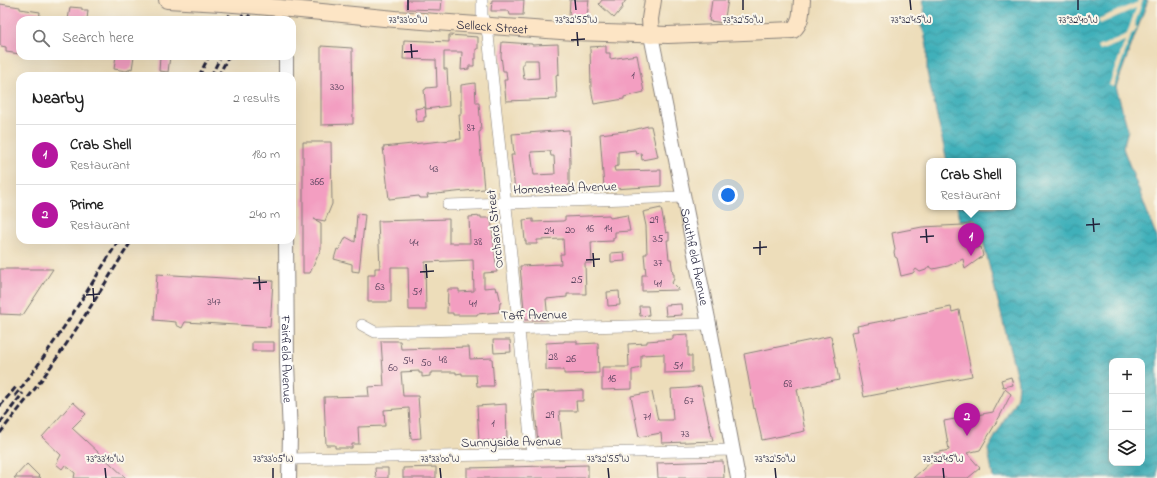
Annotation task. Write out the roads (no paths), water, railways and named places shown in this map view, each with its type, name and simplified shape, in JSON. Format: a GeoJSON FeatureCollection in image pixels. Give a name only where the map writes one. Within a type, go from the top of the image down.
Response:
{"type":"FeatureCollection","features":[{"type":"Feature","properties":{"kind":"main road","name":"Selleck Street"},"geometry":{"type":"LineString","coordinates":[[177,0],[269,7],[288,14],[574,32],[651,35],[793,30],[798,26],[800,20],[802,0]]}},
{"type":"Feature","properties":{"kind":"main road"},"geometry":{"type":"LineString","coordinates":[[651,35],[650,20],[653,0]]}},
{"type":"Feature","properties":{"kind":"street","name":"Orchard Street"},"geometry":{"type":"LineString","coordinates":[[482,0],[482,15],[488,35],[532,455]]}},
{"type":"Feature","properties":{"kind":"street","name":"Southfield Avenue"},"geometry":{"type":"LineString","coordinates":[[651,35],[709,324],[738,478]]}},
{"type":"Feature","properties":{"kind":"street"},"geometry":{"type":"LineString","coordinates":[[286,60],[286,72]]}},
{"type":"Feature","properties":{"kind":"street","name":"Homestead Avenue"},"geometry":{"type":"LineString","coordinates":[[448,205],[683,197]]}},
{"type":"Feature","properties":{"kind":"street","name":"Fairfield Avenue"},"geometry":{"type":"LineString","coordinates":[[286,244],[290,459],[289,478]]}},
{"type":"Feature","properties":{"kind":"street","name":"Taff Avenue"},"geometry":{"type":"LineString","coordinates":[[362,325],[375,332],[709,324]]}},
{"type":"Feature","properties":{"kind":"street","name":"Sunnyside Avenue"},"geometry":{"type":"LineString","coordinates":[[290,459],[733,450]]}},
{"type":"Feature","properties":{"kind":"water"},"geometry":{"type":"Polygon","coordinates":[[[922,0],[1148,0],[1116,87],[1128,130],[1123,148],[1157,238],[1157,478],[993,478],[988,449],[1014,403],[1017,396],[1018,382],[979,225],[975,220],[960,221],[958,210],[1016,210],[1016,158],[946,158],[927,72],[927,46],[924,32],[918,20],[926,19],[922,0]]]}},
{"type":"Feature","properties":{"kind":"railway"},"geometry":{"type":"LineString","coordinates":[[229,16],[237,0]]}},
{"type":"Feature","properties":{"kind":"railway"},"geometry":{"type":"LineString","coordinates":[[242,16],[250,0]]}},
{"type":"Feature","properties":{"kind":"railway"},"geometry":{"type":"LineString","coordinates":[[249,16],[257,0]]}},
{"type":"Feature","properties":{"kind":"railway"},"geometry":{"type":"LineString","coordinates":[[201,72],[207,60]]}},
{"type":"Feature","properties":{"kind":"railway"},"geometry":{"type":"LineString","coordinates":[[213,72],[219,60]]}},
{"type":"Feature","properties":{"kind":"railway"},"geometry":{"type":"LineString","coordinates":[[220,72],[227,60]]}},
{"type":"Feature","properties":{"kind":"railway"},"geometry":{"type":"LineString","coordinates":[[15,396],[56,339],[117,244]]}},
{"type":"Feature","properties":{"kind":"railway"},"geometry":{"type":"LineString","coordinates":[[0,433],[64,348],[130,244]]}},
{"type":"Feature","properties":{"kind":"railway"},"geometry":{"type":"LineString","coordinates":[[0,406],[16,387]]}},
{"type":"Feature","properties":{"kind":"railway"},"geometry":{"type":"LineString","coordinates":[[0,423],[23,393]]}},
{"type":"Feature","properties":{"kind":"place","name":"Crab Shell"},"geometry":{"type":"Point","coordinates":[971,256]}},
{"type":"Feature","properties":{"kind":"place","name":"Prime"},"geometry":{"type":"Point","coordinates":[967,436]}}]}
